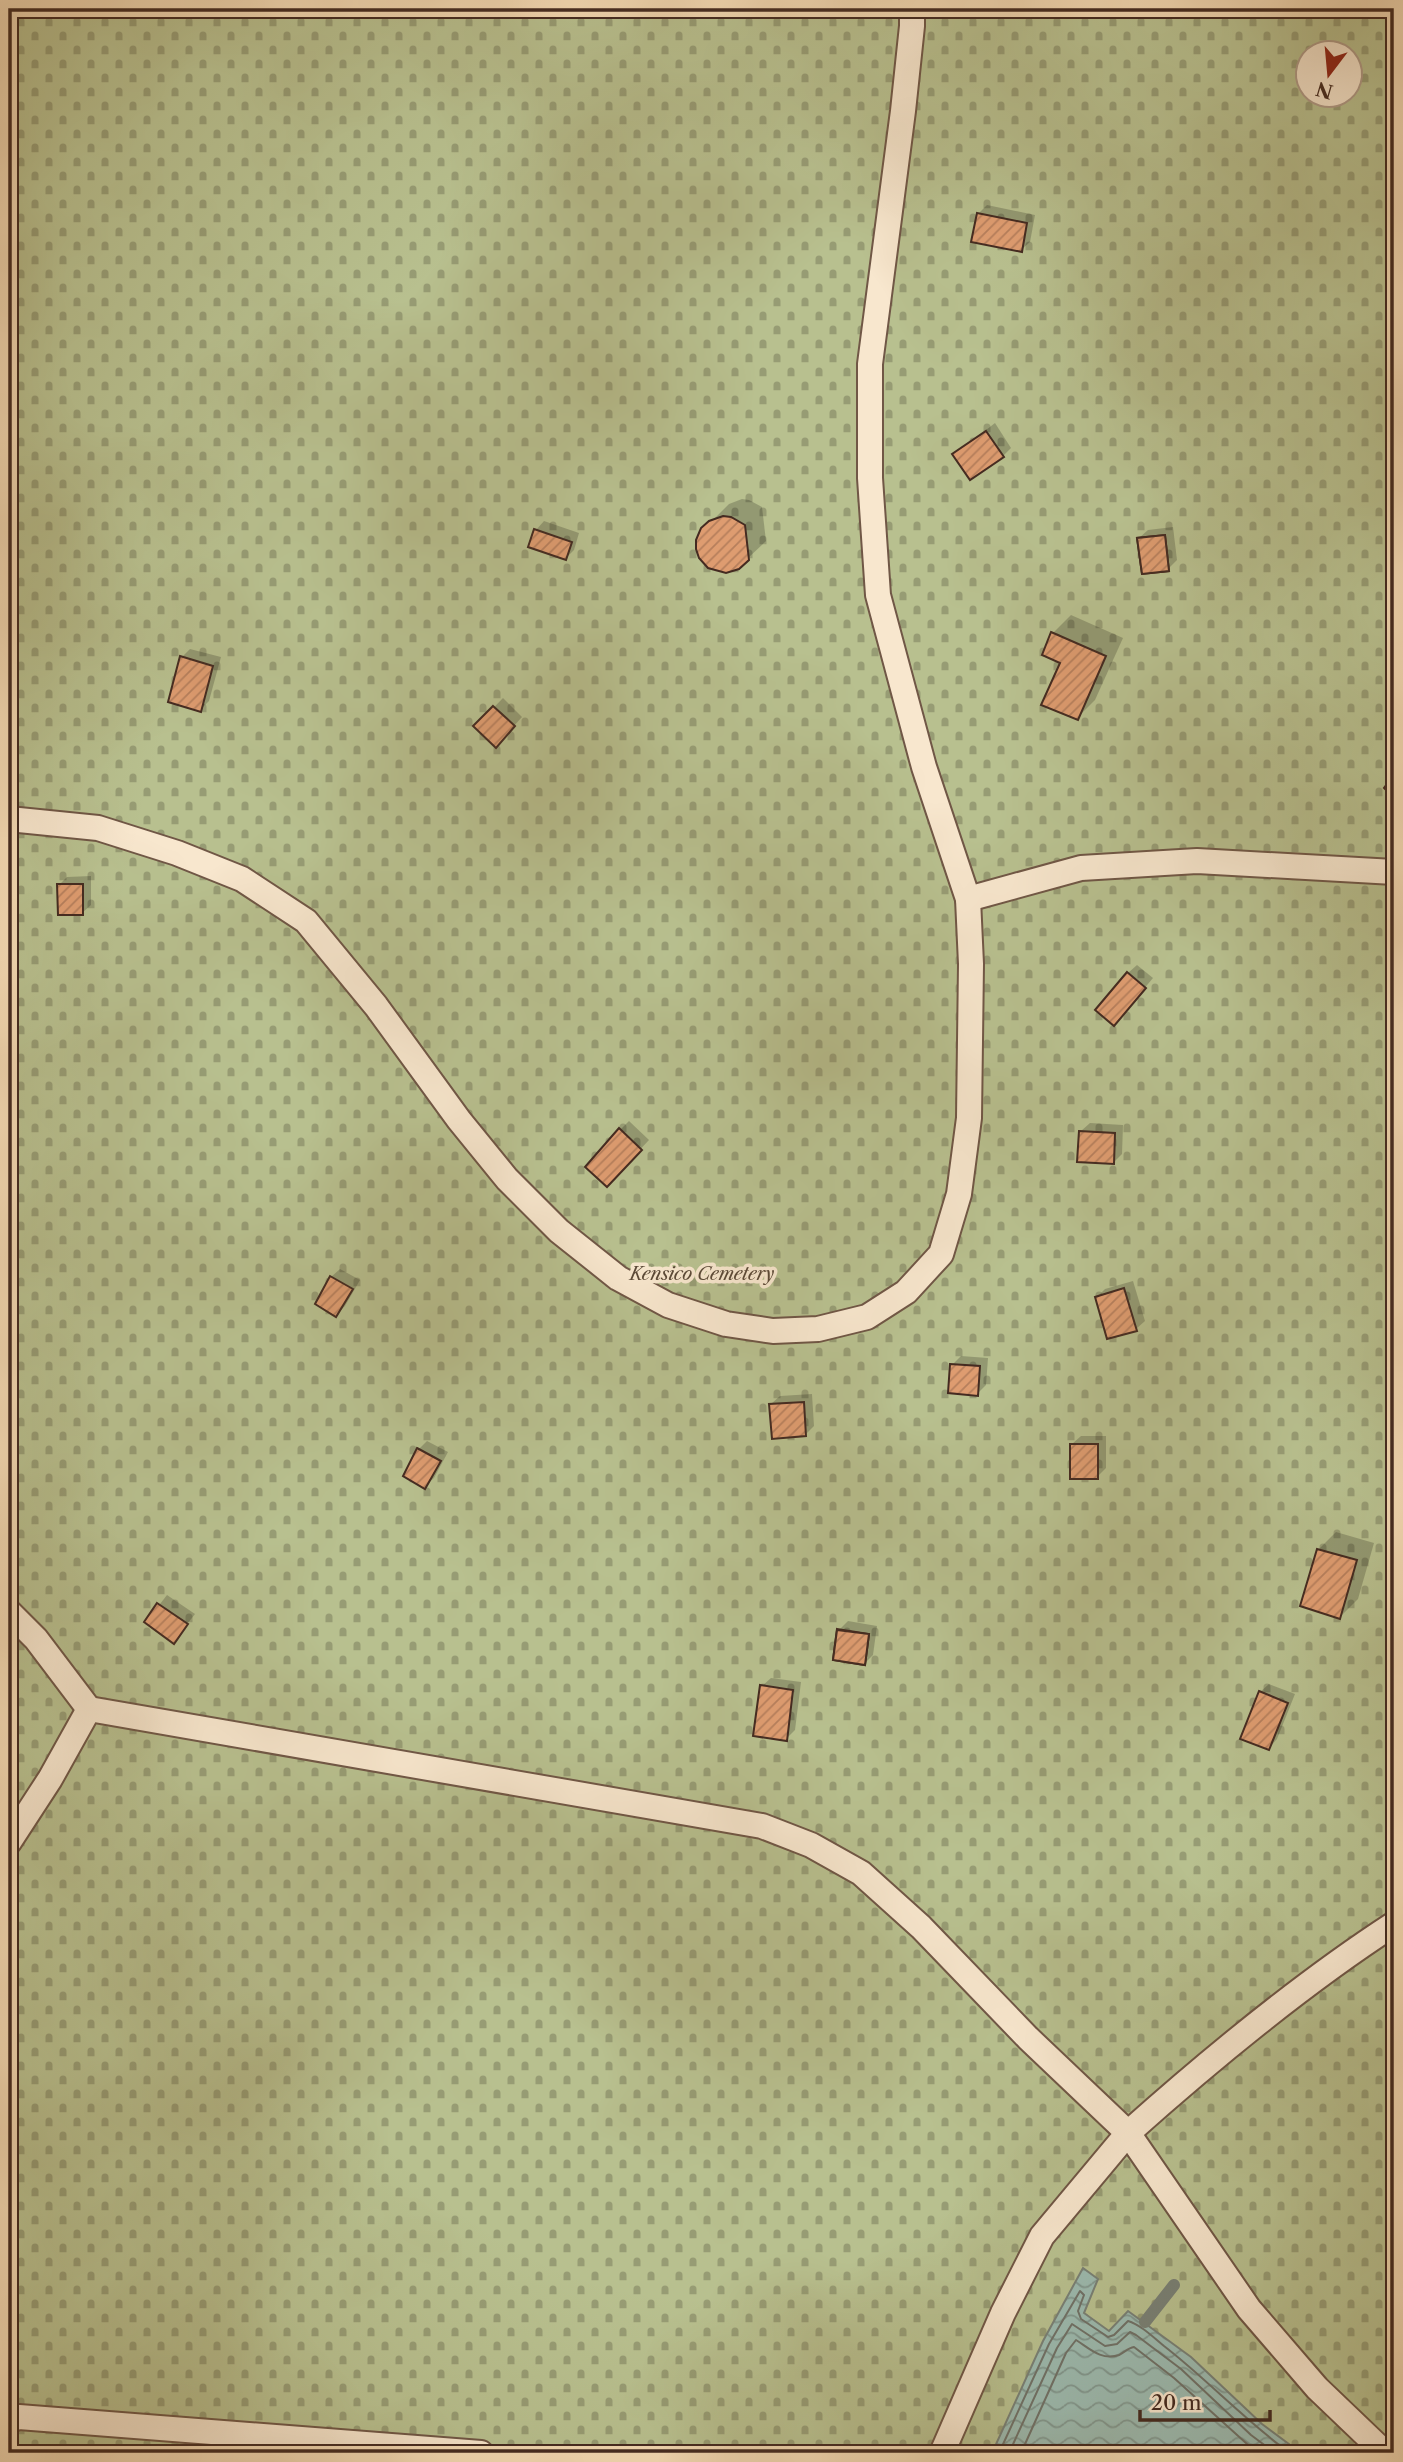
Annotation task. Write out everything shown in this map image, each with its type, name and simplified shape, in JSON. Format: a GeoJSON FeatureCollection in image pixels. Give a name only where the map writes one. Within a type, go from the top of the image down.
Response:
{"type":"FeatureCollection","features":[{"type":"Feature","properties":{"kind":"lane"},"geometry":{"type":"LineString","coordinates":[[9,819],[98,828],[177,853],[243,880],[306,921],[376,1006],[459,1120],[507,1179],[559,1231],[618,1278],[668,1305],[726,1324],[773,1331],[818,1329],[867,1317],[906,1292],[941,1254],[959,1194],[969,1118],[971,964],[968,899],[924,767],[878,595],[870,478],[870,364],[902,123],[912,9]]}},
{"type":"Feature","properties":{"kind":"lane"},"geometry":{"type":"LineString","coordinates":[[968,899],[1081,868],[1197,861],[1394,872]]}},
{"type":"Feature","properties":{"kind":"lane"},"geometry":{"type":"LineString","coordinates":[[9,1612],[36,1639],[89,1709],[762,1826],[811,1846],[861,1873],[911,1918],[1028,2038],[1128,2133],[1250,2309],[1317,2388],[1385,2453]]}},
{"type":"Feature","properties":{"kind":"lane"},"geometry":{"type":"LineString","coordinates":[[9,1842],[50,1779],[89,1709]]}},
{"type":"Feature","properties":{"kind":"lane"},"geometry":{"type":"LineString","coordinates":[[942,2453],[1003,2313],[1042,2236],[1128,2133],[1195,2073],[1346,1955],[1394,1924]]}},
{"type":"Feature","properties":{"kind":"lane"},"geometry":{"type":"LineString","coordinates":[[9,2420],[19,2417],[481,2453]]}},
{"type":"Feature","properties":{"kind":"green space","name":"Kensico Cemetery"},"geometry":{"type":"Polygon","coordinates":[[[9,9],[1394,9],[1394,2453],[9,2453],[9,9]]]}},
{"type":"Feature","properties":{"kind":"water"},"geometry":{"type":"Polygon","coordinates":[[[1083,2268],[1098,2279],[1084,2313],[1109,2331],[1128,2311],[1191,2357],[1262,2424],[1301,2453],[992,2453],[1043,2341],[1083,2268]]]}},
{"type":"Feature","properties":{"kind":"building"},"geometry":{"type":"Polygon","coordinates":[[[977,213],[1027,223],[1022,252],[971,242],[977,213]]]}},
{"type":"Feature","properties":{"kind":"building"},"geometry":{"type":"Polygon","coordinates":[[[986,431],[1004,457],[970,480],[952,454],[986,431]]]}},
{"type":"Feature","properties":{"kind":"building"},"geometry":{"type":"Polygon","coordinates":[[[723,516],[731,517],[745,525],[749,560],[739,569],[726,573],[708,568],[699,558],[696,549],[701,528],[709,521],[723,516]]]}},
{"type":"Feature","properties":{"kind":"building"},"geometry":{"type":"Polygon","coordinates":[[[534,529],[572,542],[566,560],[528,547],[534,529]]]}},
{"type":"Feature","properties":{"kind":"building"},"geometry":{"type":"Polygon","coordinates":[[[1165,535],[1169,571],[1142,574],[1137,538],[1165,535]]]}},
{"type":"Feature","properties":{"kind":"building"},"geometry":{"type":"Polygon","coordinates":[[[1165,535],[1169,571],[1142,574],[1137,538],[1165,535]]]}},
{"type":"Feature","properties":{"kind":"building"},"geometry":{"type":"Polygon","coordinates":[[[1051,632],[1106,656],[1078,720],[1041,705],[1060,663],[1042,655],[1051,632]]]}},
{"type":"Feature","properties":{"kind":"building"},"geometry":{"type":"Polygon","coordinates":[[[180,656],[213,666],[201,712],[168,702],[180,656]]]}},
{"type":"Feature","properties":{"kind":"building"},"geometry":{"type":"Polygon","coordinates":[[[493,706],[515,726],[496,748],[473,726],[493,706]]]}},
{"type":"Feature","properties":{"kind":"building"},"geometry":{"type":"Polygon","coordinates":[[[1394,775],[1394,804],[1387,798],[1390,794],[1384,788],[1394,775]]]}},
{"type":"Feature","properties":{"kind":"building"},"geometry":{"type":"Polygon","coordinates":[[[57,884],[83,884],[83,915],[58,915],[57,884]]]}},
{"type":"Feature","properties":{"kind":"building"},"geometry":{"type":"Polygon","coordinates":[[[1127,972],[1146,988],[1114,1026],[1095,1010],[1127,972]]]}},
{"type":"Feature","properties":{"kind":"building"},"geometry":{"type":"Polygon","coordinates":[[[619,1128],[642,1150],[607,1187],[585,1167],[619,1128]]]}},
{"type":"Feature","properties":{"kind":"building"},"geometry":{"type":"Polygon","coordinates":[[[1079,1131],[1115,1133],[1114,1164],[1077,1162],[1079,1131]]]}},
{"type":"Feature","properties":{"kind":"building"},"geometry":{"type":"Polygon","coordinates":[[[330,1276],[353,1289],[336,1317],[315,1304],[330,1276]]]}},
{"type":"Feature","properties":{"kind":"building"},"geometry":{"type":"Polygon","coordinates":[[[1124,1288],[1137,1331],[1107,1339],[1095,1297],[1124,1288]]]}},
{"type":"Feature","properties":{"kind":"building"},"geometry":{"type":"Polygon","coordinates":[[[950,1364],[980,1366],[978,1396],[948,1393],[950,1364]]]}},
{"type":"Feature","properties":{"kind":"building"},"geometry":{"type":"Polygon","coordinates":[[[804,1402],[806,1436],[772,1439],[769,1404],[804,1402]]]}},
{"type":"Feature","properties":{"kind":"building"},"geometry":{"type":"Polygon","coordinates":[[[1070,1444],[1098,1444],[1098,1479],[1070,1479],[1070,1444]]]}},
{"type":"Feature","properties":{"kind":"building"},"geometry":{"type":"Polygon","coordinates":[[[417,1448],[441,1461],[425,1489],[403,1476],[417,1448]]]}},
{"type":"Feature","properties":{"kind":"building"},"geometry":{"type":"Polygon","coordinates":[[[1317,1549],[1357,1560],[1340,1619],[1300,1606],[1317,1549]]]}},
{"type":"Feature","properties":{"kind":"building"},"geometry":{"type":"Polygon","coordinates":[[[157,1603],[188,1624],[174,1644],[144,1622],[157,1603]]]}},
{"type":"Feature","properties":{"kind":"building"},"geometry":{"type":"Polygon","coordinates":[[[837,1629],[869,1634],[865,1665],[833,1660],[837,1629]]]}},
{"type":"Feature","properties":{"kind":"building"},"geometry":{"type":"Polygon","coordinates":[[[837,1630],[869,1634],[865,1665],[833,1660],[837,1630]]]}},
{"type":"Feature","properties":{"kind":"building"},"geometry":{"type":"Polygon","coordinates":[[[760,1685],[793,1690],[787,1741],[753,1736],[760,1685]]]}},
{"type":"Feature","properties":{"kind":"building"},"geometry":{"type":"Polygon","coordinates":[[[1259,1691],[1288,1703],[1269,1750],[1240,1739],[1259,1691]]]}},
{"type":"Feature","properties":{"kind":"waterway"},"geometry":{"type":"LineString","coordinates":[[1145,2322],[1174,2285]]}}]}
